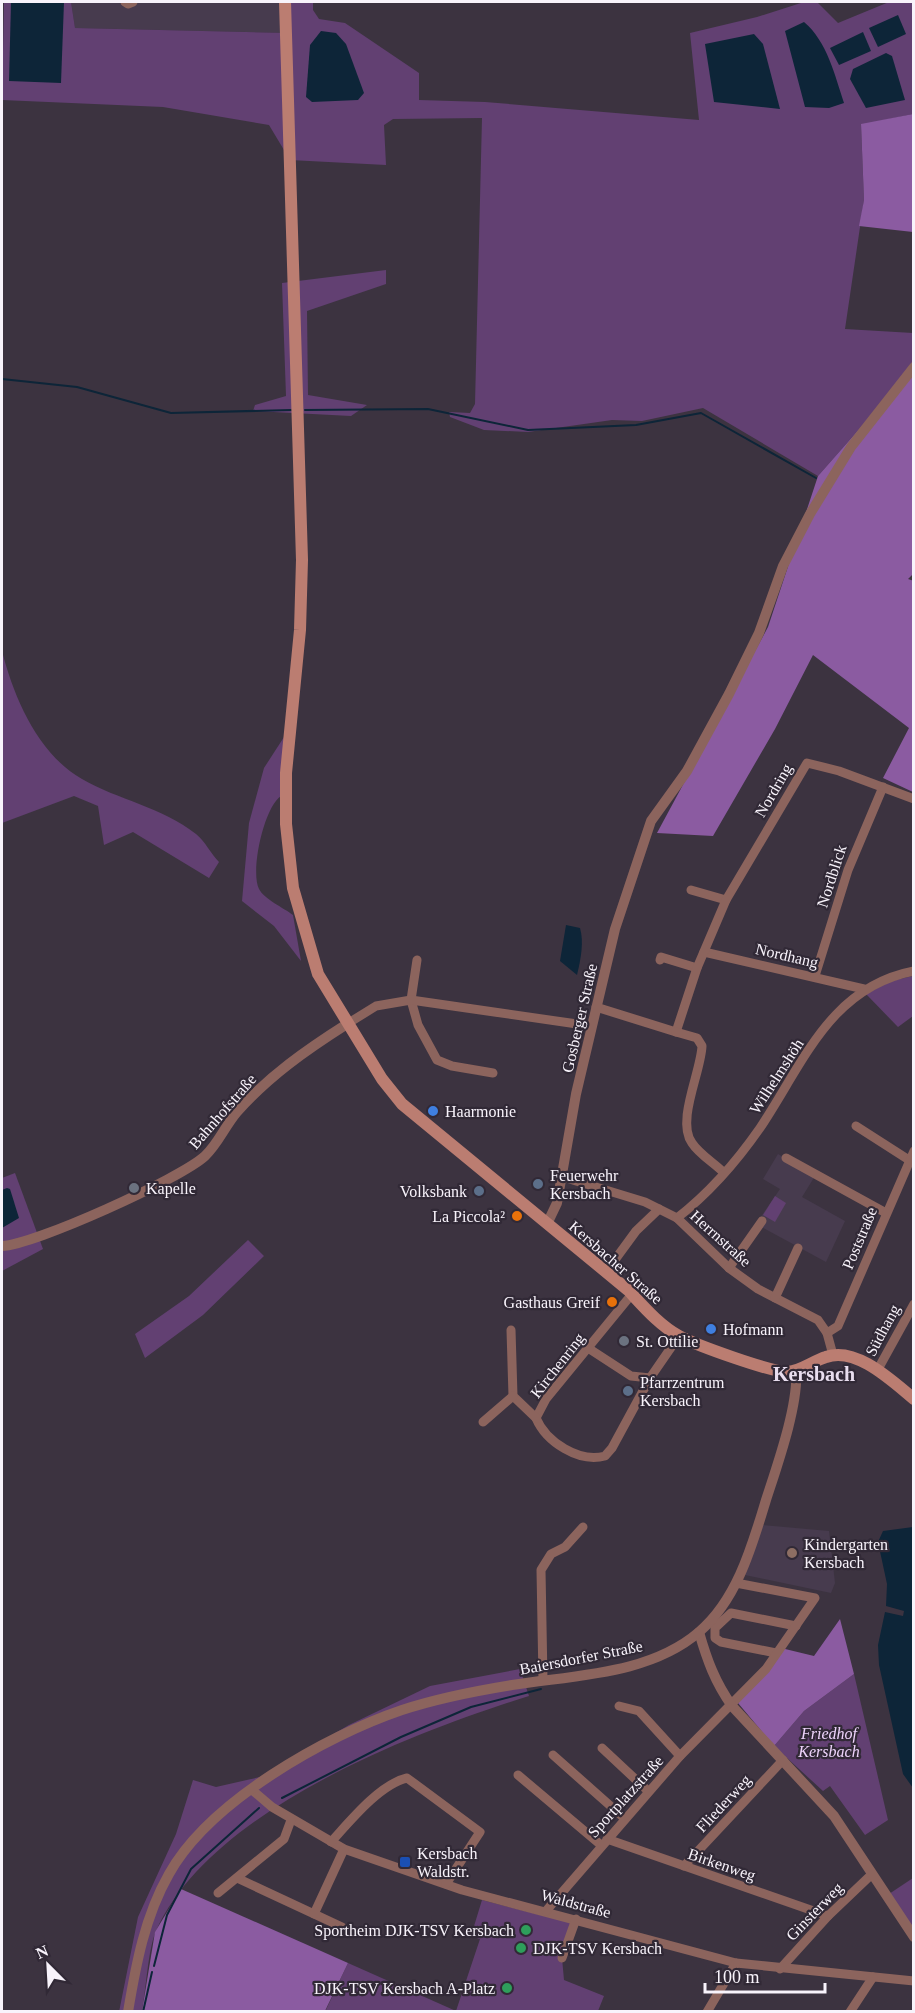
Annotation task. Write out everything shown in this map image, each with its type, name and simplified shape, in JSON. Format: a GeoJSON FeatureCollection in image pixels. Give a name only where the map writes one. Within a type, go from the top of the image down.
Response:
{"type":"FeatureCollection","features":[{"type":"Feature","properties":{"kind":"main road","name":"Kersbacher Straße"},"geometry":{"type":"LineString","coordinates":[[285,2],[302,560],[300,630],[286,773],[286,824],[293,888],[304,934],[318,974],[382,1079],[402,1104],[606,1272],[679,1336],[760,1366],[788,1372],[833,1354]]}},
{"type":"Feature","properties":{"kind":"main road"},"geometry":{"type":"LineString","coordinates":[[833,1354],[848,1356],[877,1371],[914,1399]]}},
{"type":"Feature","properties":{"kind":"street"},"geometry":{"type":"LineString","coordinates":[[125,2],[133,2]]}},
{"type":"Feature","properties":{"kind":"street","name":"Gosberger Straße"},"geometry":{"type":"LineString","coordinates":[[547,1224],[557,1203],[563,1177],[576,1094],[615,929],[651,821],[687,771],[729,694],[759,633],[783,566],[810,514],[851,447],[914,367]]}},
{"type":"Feature","properties":{"kind":"street","name":"Nordring"},"geometry":{"type":"LineString","coordinates":[[676,1032],[697,968],[726,900],[807,762],[914,799]]}},
{"type":"Feature","properties":{"kind":"street","name":"Nordblick"},"geometry":{"type":"LineString","coordinates":[[815,976],[848,870],[883,787]]}},
{"type":"Feature","properties":{"kind":"street"},"geometry":{"type":"LineString","coordinates":[[691,890],[726,900]]}},
{"type":"Feature","properties":{"kind":"street","name":"Nordhang"},"geometry":{"type":"LineString","coordinates":[[704,952],[864,988]]}},
{"type":"Feature","properties":{"kind":"street"},"geometry":{"type":"LineString","coordinates":[[660,960],[661,957],[697,968]]}},
{"type":"Feature","properties":{"kind":"street"},"geometry":{"type":"LineString","coordinates":[[417,960],[411,1000],[418,1025],[437,1060],[452,1066],[493,1073]]}},
{"type":"Feature","properties":{"kind":"street","name":"Wilhelmshöh"},"geometry":{"type":"LineString","coordinates":[[676,1218],[697,1203],[758,1130],[832,1019],[845,1004],[864,988],[884,979],[914,971]]}},
{"type":"Feature","properties":{"kind":"street"},"geometry":{"type":"LineString","coordinates":[[350,1028],[376,1006],[411,1000],[591,1026]]}},
{"type":"Feature","properties":{"kind":"street"},"geometry":{"type":"LineString","coordinates":[[596,1006],[697,1038],[702,1046],[688,1113],[687,1131],[692,1144],[723,1172]]}},
{"type":"Feature","properties":{"kind":"street","name":"Bahnhofstraße"},"geometry":{"type":"LineString","coordinates":[[2,1254],[7,1246],[156,1186],[191,1166],[205,1156],[235,1114],[277,1072],[312,1046],[350,1028]]}},
{"type":"Feature","properties":{"kind":"street"},"geometry":{"type":"LineString","coordinates":[[856,1126],[911,1156]]}},
{"type":"Feature","properties":{"kind":"street","name":"Poststraße"},"geometry":{"type":"LineString","coordinates":[[827,1333],[838,1326],[911,1156]]}},
{"type":"Feature","properties":{"kind":"street"},"geometry":{"type":"LineString","coordinates":[[786,1158],[886,1213]]}},
{"type":"Feature","properties":{"kind":"street","name":"Herrnstraße"},"geometry":{"type":"LineString","coordinates":[[563,1177],[598,1186],[659,1209],[676,1218],[729,1268],[776,1298],[818,1320],[827,1333]]}},
{"type":"Feature","properties":{"kind":"street"},"geometry":{"type":"LineString","coordinates":[[606,1272],[636,1231],[659,1209]]}},
{"type":"Feature","properties":{"kind":"street"},"geometry":{"type":"LineString","coordinates":[[729,1268],[762,1221]]}},
{"type":"Feature","properties":{"kind":"street"},"geometry":{"type":"LineString","coordinates":[[776,1298],[798,1248]]}},
{"type":"Feature","properties":{"kind":"street","name":"Kirchenring"},"geometry":{"type":"LineString","coordinates":[[632,1294],[609,1326],[558,1382],[536,1418],[541,1430],[557,1444],[593,1459],[605,1456],[612,1448],[650,1378],[679,1336]]}},
{"type":"Feature","properties":{"kind":"street","name":"Südhang"},"geometry":{"type":"LineString","coordinates":[[877,1371],[914,1304]]}},
{"type":"Feature","properties":{"kind":"street"},"geometry":{"type":"LineString","coordinates":[[511,1330],[513,1396],[536,1418]]}},
{"type":"Feature","properties":{"kind":"street"},"geometry":{"type":"LineString","coordinates":[[827,1333],[833,1354]]}},
{"type":"Feature","properties":{"kind":"street"},"geometry":{"type":"LineString","coordinates":[[588,1348],[631,1376],[650,1378]]}},
{"type":"Feature","properties":{"kind":"street","name":"Baiersdorfer Straße"},"geometry":{"type":"LineString","coordinates":[[128,2012],[142,1939],[169,1873],[196,1837],[225,1809],[268,1778],[324,1745],[401,1710],[479,1690],[640,1663],[679,1646],[699,1632],[722,1606],[736,1583],[768,1494],[795,1398],[796,1370]]}},
{"type":"Feature","properties":{"kind":"street"},"geometry":{"type":"LineString","coordinates":[[483,1422],[513,1396]]}},
{"type":"Feature","properties":{"kind":"street"},"geometry":{"type":"LineString","coordinates":[[543,1680],[541,1570],[551,1554],[565,1547],[583,1527]]}},
{"type":"Feature","properties":{"kind":"street","name":"Sportplatzstraße"},"geometry":{"type":"LineString","coordinates":[[546,1911],[648,1791],[766,1670],[815,1598],[736,1583]]}},
{"type":"Feature","properties":{"kind":"street"},"geometry":{"type":"LineString","coordinates":[[776,1653],[721,1642],[716,1638],[715,1628],[731,1613],[796,1626]]}},
{"type":"Feature","properties":{"kind":"street"},"geometry":{"type":"LineString","coordinates":[[699,1632],[708,1666],[732,1706],[834,1816],[914,1937]]}},
{"type":"Feature","properties":{"kind":"street"},"geometry":{"type":"LineString","coordinates":[[619,1706],[639,1711],[680,1756]]}},
{"type":"Feature","properties":{"kind":"street"},"geometry":{"type":"LineString","coordinates":[[602,1748],[648,1791]]}},
{"type":"Feature","properties":{"kind":"street"},"geometry":{"type":"LineString","coordinates":[[553,1755],[624,1818]]}},
{"type":"Feature","properties":{"kind":"street","name":"Fliederweg"},"geometry":{"type":"LineString","coordinates":[[684,1866],[783,1760]]}},
{"type":"Feature","properties":{"kind":"street"},"geometry":{"type":"LineString","coordinates":[[518,1774],[604,1842]]}},
{"type":"Feature","properties":{"kind":"street"},"geometry":{"type":"LineString","coordinates":[[331,1842],[366,1804],[394,1784],[407,1778],[480,1832],[446,1884]]}},
{"type":"Feature","properties":{"kind":"street","name":"Waldstraße"},"geometry":{"type":"LineString","coordinates":[[252,1790],[291,1820],[344,1849],[446,1884],[735,1963],[914,1981]]}},
{"type":"Feature","properties":{"kind":"street"},"geometry":{"type":"LineString","coordinates":[[218,1893],[284,1839],[291,1820]]}},
{"type":"Feature","properties":{"kind":"street","name":"Birkenweg"},"geometry":{"type":"LineString","coordinates":[[604,1842],[684,1866],[828,1916]]}},
{"type":"Feature","properties":{"kind":"street"},"geometry":{"type":"LineString","coordinates":[[314,1914],[344,1849]]}},
{"type":"Feature","properties":{"kind":"street","name":"Ginsterweg"},"geometry":{"type":"LineString","coordinates":[[780,1969],[828,1916],[871,1875]]}},
{"type":"Feature","properties":{"kind":"street"},"geometry":{"type":"LineString","coordinates":[[237,1878],[342,1927]]}},
{"type":"Feature","properties":{"kind":"street"},"geometry":{"type":"LineString","coordinates":[[562,1958],[576,1918]]}},
{"type":"Feature","properties":{"kind":"street"},"geometry":{"type":"LineString","coordinates":[[707,2012],[735,1963]]}},
{"type":"Feature","properties":{"kind":"street"},"geometry":{"type":"LineString","coordinates":[[850,2012],[873,1977]]}},
{"type":"Feature","properties":{"kind":"shaded area"},"geometry":{"type":"Polygon","coordinates":[[[71,2],[290,2],[292,33],[75,28],[71,2]]]}},
{"type":"Feature","properties":{"kind":"shaded area"},"geometry":{"type":"Polygon","coordinates":[[[913,114],[913,232],[859,226],[864,200],[861,124],[913,114]]]}},
{"type":"Feature","properties":{"kind":"shaded area"},"geometry":{"type":"Polygon","coordinates":[[[913,368],[914,573],[908,579],[914,581],[913,792],[883,778],[909,728],[813,655],[775,729],[713,836],[657,833],[768,627],[818,476],[913,368]]]}},
{"type":"Feature","properties":{"kind":"shaded area"},"geometry":{"type":"Polygon","coordinates":[[[778,1154],[815,1176],[802,1197],[845,1221],[826,1262],[756,1224],[780,1189],[763,1179],[778,1154]]]}},
{"type":"Feature","properties":{"kind":"shaded area","name":"Kindergarten Kersbach"},"geometry":{"type":"Polygon","coordinates":[[[762,1525],[829,1531],[835,1583],[831,1593],[745,1575],[762,1525]]]}},
{"type":"Feature","properties":{"kind":"shaded area"},"geometry":{"type":"Polygon","coordinates":[[[840,1619],[854,1674],[804,1711],[774,1746],[738,1703],[781,1648],[814,1656],[840,1619]]]}},
{"type":"Feature","properties":{"kind":"shaded area"},"geometry":{"type":"Polygon","coordinates":[[[181,1889],[348,1963],[325,2011],[142,2011],[155,1932],[181,1889]]]}},
{"type":"Feature","properties":{"kind":"green space"},"geometry":{"type":"Polygon","coordinates":[[[4,2],[71,2],[75,28],[291,33],[290,2],[313,2],[313,10],[319,19],[345,23],[419,73],[419,100],[485,102],[699,120],[690,33],[757,17],[804,2],[817,2],[838,23],[889,2],[913,2],[913,114],[861,125],[864,200],[845,329],[913,333],[913,368],[818,476],[703,408],[642,421],[612,420],[528,432],[484,430],[450,417],[449,412],[470,413],[475,404],[482,118],[393,119],[384,125],[386,165],[290,160],[269,125],[163,107],[2,100],[4,2]]]}},
{"type":"Feature","properties":{"kind":"green space"},"geometry":{"type":"Polygon","coordinates":[[[386,270],[386,284],[307,311],[308,395],[367,405],[351,416],[253,411],[255,405],[286,396],[282,283],[386,270]]]}},
{"type":"Feature","properties":{"kind":"green space"},"geometry":{"type":"Polygon","coordinates":[[[2,651],[21,706],[41,740],[53,755],[82,779],[169,817],[196,834],[219,862],[209,878],[133,832],[104,845],[98,806],[74,796],[2,823],[2,651]]]}},
{"type":"Feature","properties":{"kind":"green space"},"geometry":{"type":"Polygon","coordinates":[[[286,734],[281,796],[275,802],[264,826],[256,868],[259,889],[262,893],[293,915],[301,961],[274,926],[242,901],[249,823],[264,768],[286,734]]]}},
{"type":"Feature","properties":{"kind":"green space"},"geometry":{"type":"Polygon","coordinates":[[[913,976],[913,1016],[898,1027],[866,994],[891,981],[913,976]]]}},
{"type":"Feature","properties":{"kind":"green space"},"geometry":{"type":"Polygon","coordinates":[[[15,1173],[43,1249],[2,1271],[2,1178],[15,1173]]]}},
{"type":"Feature","properties":{"kind":"green space"},"geometry":{"type":"Polygon","coordinates":[[[775,1196],[786,1203],[775,1222],[763,1215],[775,1196]]]}},
{"type":"Feature","properties":{"kind":"green space"},"geometry":{"type":"Polygon","coordinates":[[[248,1240],[264,1256],[203,1315],[145,1358],[135,1334],[189,1296],[248,1240]]]}},
{"type":"Feature","properties":{"kind":"green space"},"geometry":{"type":"Polygon","coordinates":[[[520,1669],[529,1696],[429,1731],[318,1782],[267,1813],[220,1848],[183,1888],[156,1931],[149,1959],[142,2011],[119,2012],[138,1917],[176,1834],[193,1780],[216,1787],[260,1777],[349,1725],[430,1686],[520,1669]]]}},
{"type":"Feature","properties":{"kind":"green space","name":"Friedhof Kersbach"},"geometry":{"type":"Polygon","coordinates":[[[854,1674],[888,1820],[865,1835],[830,1786],[823,1791],[774,1746],[804,1711],[854,1674]]]}},
{"type":"Feature","properties":{"kind":"green space"},"geometry":{"type":"Polygon","coordinates":[[[913,1878],[913,1934],[889,1894],[913,1878]]]}},
{"type":"Feature","properties":{"kind":"green space","name":"DJK-TSV Kersbach"},"geometry":{"type":"Polygon","coordinates":[[[482,1900],[572,1923],[562,1958],[564,1980],[604,1996],[598,2011],[325,2012],[348,1963],[456,2011],[480,1939],[471,1936],[482,1900]]]}},
{"type":"Feature","properties":{"kind":"water"},"geometry":{"type":"Polygon","coordinates":[[[11,2],[64,2],[61,83],[9,81],[11,2]]]}},
{"type":"Feature","properties":{"kind":"water"},"geometry":{"type":"Polygon","coordinates":[[[898,15],[906,34],[878,47],[869,28],[898,15]]]}},
{"type":"Feature","properties":{"kind":"water"},"geometry":{"type":"Polygon","coordinates":[[[804,22],[819,39],[824,49],[844,103],[829,108],[805,107],[785,31],[804,22]]]}},
{"type":"Feature","properties":{"kind":"water"},"geometry":{"type":"Polygon","coordinates":[[[321,31],[336,33],[346,44],[364,93],[358,100],[312,102],[306,97],[310,45],[321,31]]]}},
{"type":"Feature","properties":{"kind":"water"},"geometry":{"type":"Polygon","coordinates":[[[863,32],[871,51],[839,65],[830,48],[863,32]]]}},
{"type":"Feature","properties":{"kind":"water"},"geometry":{"type":"Polygon","coordinates":[[[754,34],[763,44],[780,109],[714,102],[705,44],[754,34]]]}},
{"type":"Feature","properties":{"kind":"water"},"geometry":{"type":"Polygon","coordinates":[[[886,53],[892,56],[905,100],[866,108],[850,79],[853,69],[886,53]]]}},
{"type":"Feature","properties":{"kind":"water"},"geometry":{"type":"Polygon","coordinates":[[[566,925],[580,928],[582,950],[577,975],[560,961],[566,925]]]}},
{"type":"Feature","properties":{"kind":"water"},"geometry":{"type":"Polygon","coordinates":[[[10,1189],[19,1218],[2,1228],[2,1190],[10,1189]]]}},
{"type":"Feature","properties":{"kind":"water"},"geometry":{"type":"Polygon","coordinates":[[[914,1527],[913,1788],[903,1774],[879,1665],[878,1645],[885,1612],[903,1616],[904,1611],[886,1606],[887,1584],[878,1542],[883,1531],[914,1527]]]}},
{"type":"Feature","properties":{"kind":"waterway"},"geometry":{"type":"LineString","coordinates":[[2,379],[77,387],[171,413],[291,410]]}},
{"type":"Feature","properties":{"kind":"waterway"},"geometry":{"type":"LineString","coordinates":[[305,410],[428,409],[528,430],[636,425],[701,413],[816,478]]}},
{"type":"Feature","properties":{"kind":"waterway"},"geometry":{"type":"LineString","coordinates":[[282,1798],[401,1737],[471,1707],[541,1689]]}},
{"type":"Feature","properties":{"kind":"waterway"},"geometry":{"type":"LineString","coordinates":[[154,1966],[167,1915],[191,1869],[259,1808]]}},
{"type":"Feature","properties":{"kind":"waterway"},"geometry":{"type":"LineString","coordinates":[[143,2012],[152,1972]]}},
{"type":"Feature","properties":{"kind":"place","name":"Haarmonie"},"geometry":{"type":"Point","coordinates":[433,1111]}},
{"type":"Feature","properties":{"kind":"place","name":"Feuerwehr Kersbach"},"geometry":{"type":"Point","coordinates":[538,1184]}},
{"type":"Feature","properties":{"kind":"place","name":"Kapelle"},"geometry":{"type":"Point","coordinates":[134,1188]}},
{"type":"Feature","properties":{"kind":"place","name":"Volksbank"},"geometry":{"type":"Point","coordinates":[479,1191]}},
{"type":"Feature","properties":{"kind":"place","name":"La Piccola²"},"geometry":{"type":"Point","coordinates":[517,1216]}},
{"type":"Feature","properties":{"kind":"place","name":"Gasthaus Greif"},"geometry":{"type":"Point","coordinates":[612,1302]}},
{"type":"Feature","properties":{"kind":"place","name":"Hofmann"},"geometry":{"type":"Point","coordinates":[711,1329]}},
{"type":"Feature","properties":{"kind":"place","name":"St. Ottilie"},"geometry":{"type":"Point","coordinates":[624,1341]}},
{"type":"Feature","properties":{"kind":"place","name":"Pfarrzentrum Kersbach"},"geometry":{"type":"Point","coordinates":[628,1391]}},
{"type":"Feature","properties":{"kind":"place","name":"Kindergarten Kersbach"},"geometry":{"type":"Point","coordinates":[792,1553]}},
{"type":"Feature","properties":{"kind":"place","name":"Kersbach Waldstr."},"geometry":{"type":"Point","coordinates":[405,1862]}},
{"type":"Feature","properties":{"kind":"place","name":"Sportheim DJK-TSV Kersbach"},"geometry":{"type":"Point","coordinates":[526,1930]}},
{"type":"Feature","properties":{"kind":"place","name":"DJK-TSV Kersbach"},"geometry":{"type":"Point","coordinates":[521,1948]}},
{"type":"Feature","properties":{"kind":"place","name":"DJK-TSV Kersbach A-Platz"},"geometry":{"type":"Point","coordinates":[507,1988]}},
{"type":"Feature","properties":{"kind":"district","name":"Kersbach"},"geometry":{"type":"Point","coordinates":[814,1374]}}]}
